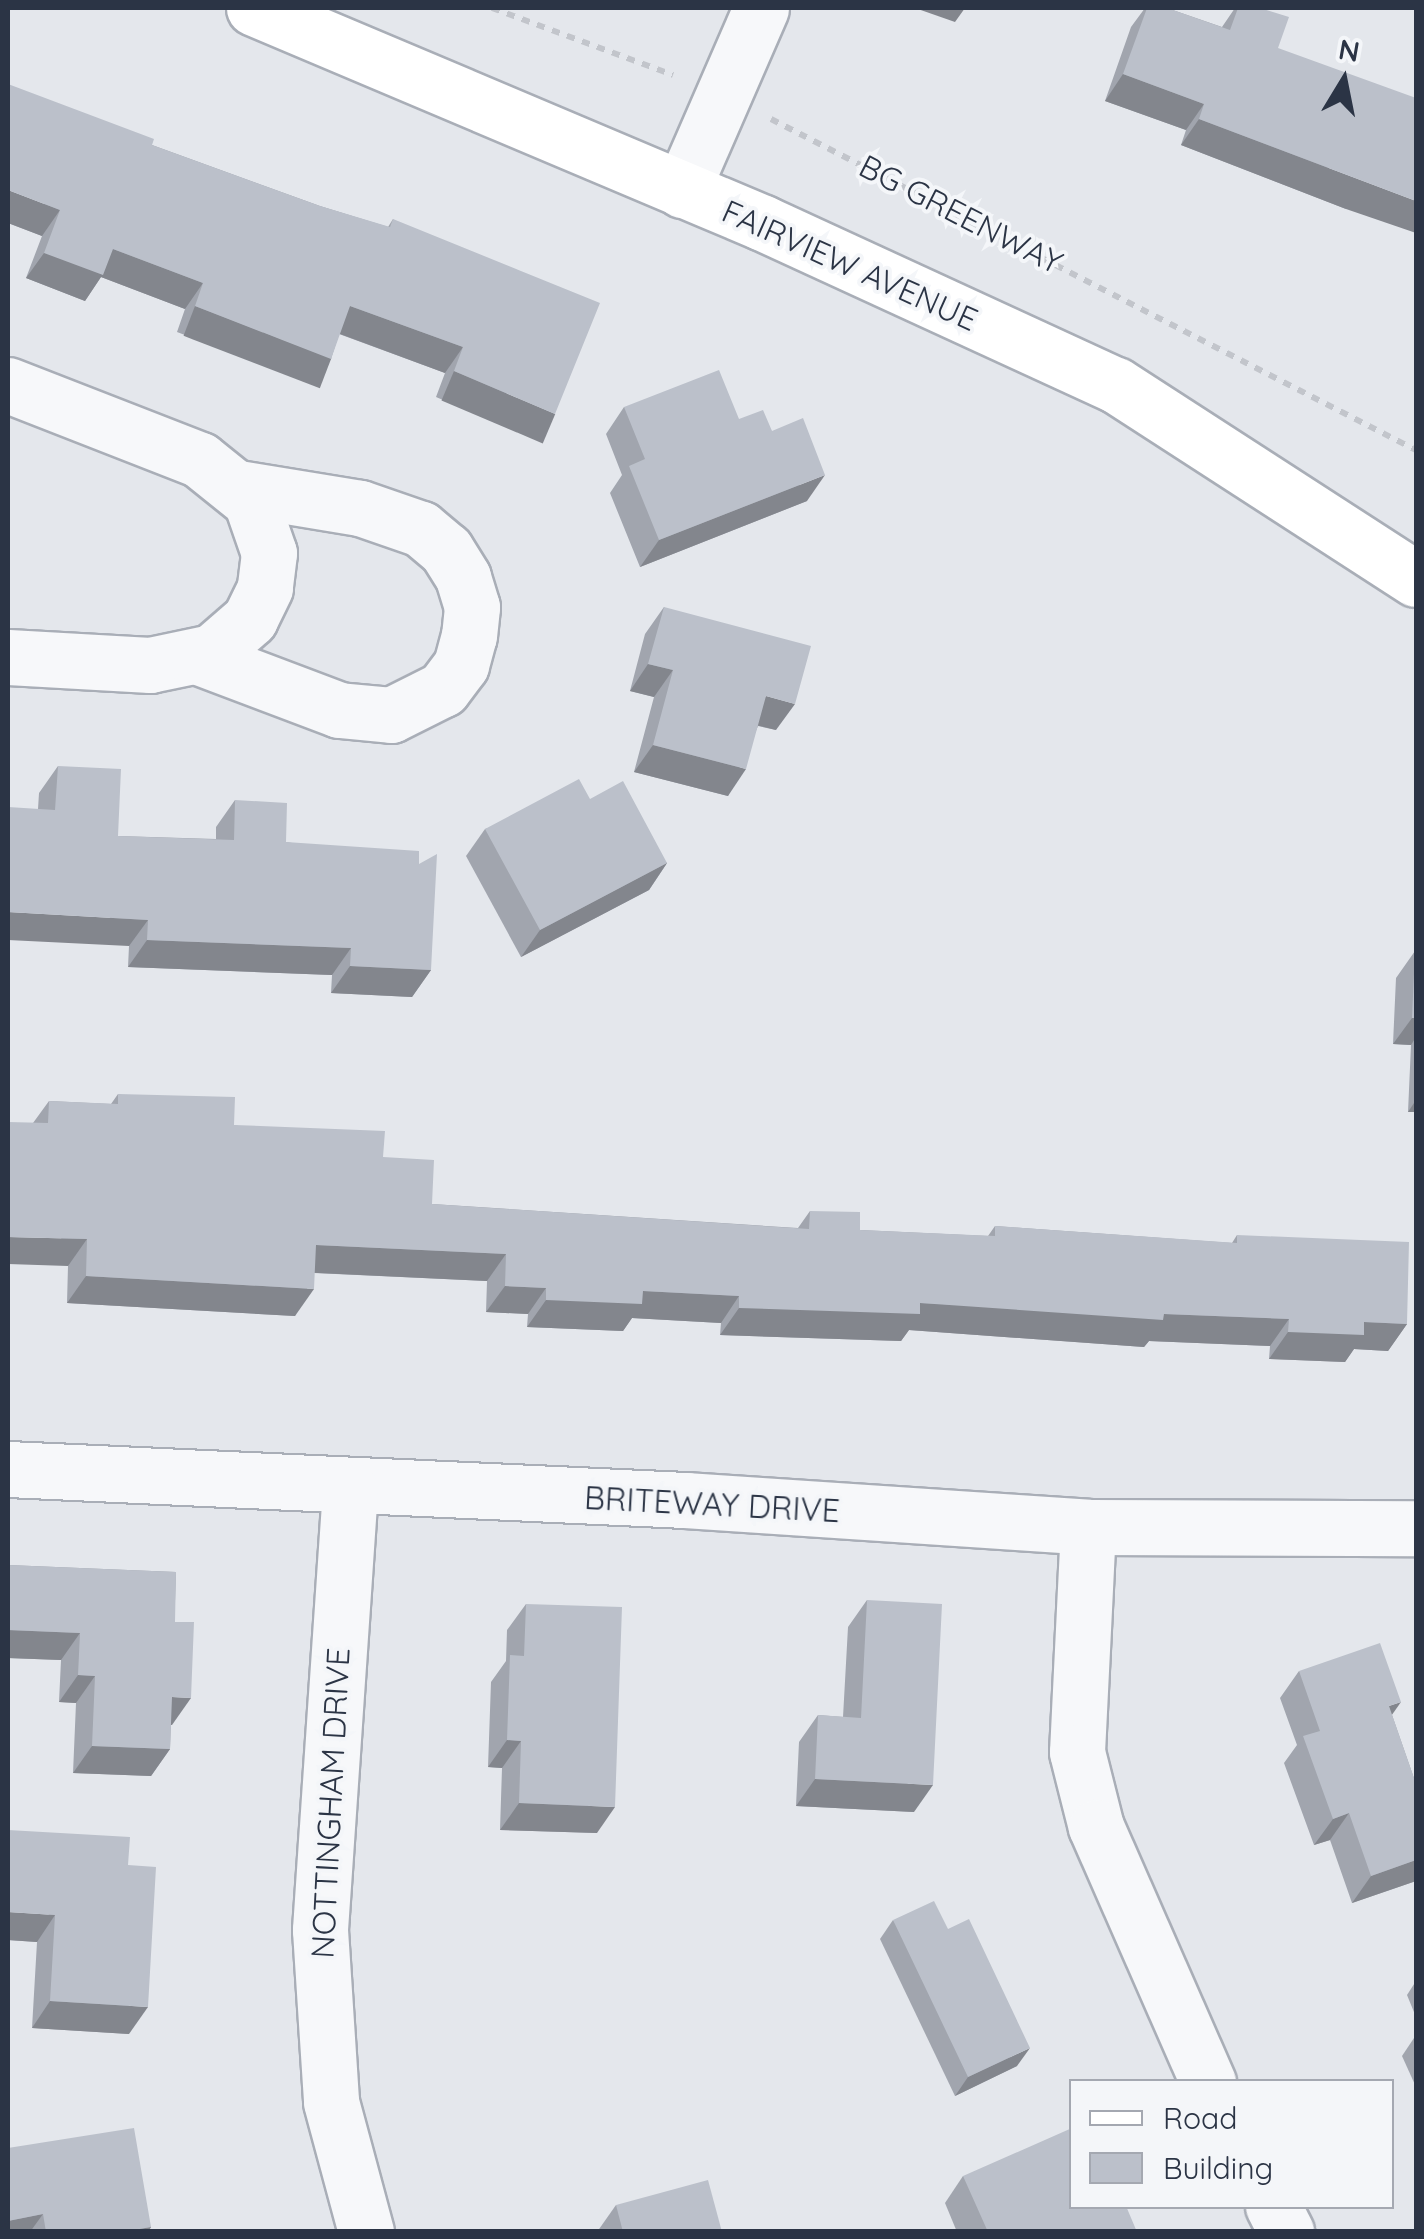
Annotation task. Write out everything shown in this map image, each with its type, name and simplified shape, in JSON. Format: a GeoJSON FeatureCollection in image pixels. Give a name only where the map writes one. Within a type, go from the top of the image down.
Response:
{"type":"FeatureCollection","features":[{"type":"Feature","properties":{"kind":"main road","name":"FAIRVIEW AVENUE"},"geometry":{"type":"LineString","coordinates":[[254,8],[682,190],[1116,385],[1416,578]]}},
{"type":"Feature","properties":{"kind":"street"},"geometry":{"type":"LineString","coordinates":[[682,190],[761,8]]}},
{"type":"Feature","properties":{"kind":"street"},"geometry":{"type":"LineString","coordinates":[[8,385],[200,460],[238,488],[261,517],[269,553],[264,588],[240,631],[199,657],[150,666],[8,657]]}},
{"type":"Feature","properties":{"kind":"street"},"geometry":{"type":"LineString","coordinates":[[199,657],[339,710],[392,715],[443,689],[461,665],[470,636],[472,607],[463,577],[446,550],[421,529],[360,508],[238,488]]}},
{"type":"Feature","properties":{"kind":"street","name":"BRITEWAY DRIVE"},"geometry":{"type":"LineString","coordinates":[[8,1469],[350,1489],[685,1500],[1088,1527],[1416,1528]]}},
{"type":"Feature","properties":{"kind":"street","name":"NOTTINGHAM DRIVE"},"geometry":{"type":"LineString","coordinates":[[350,1489],[320,1930],[331,2102],[366,2232]]}},
{"type":"Feature","properties":{"kind":"street"},"geometry":{"type":"LineString","coordinates":[[1088,1527],[1076,1752],[1096,1827],[1207,2079]]}},
{"type":"Feature","properties":{"kind":"street"},"geometry":{"type":"LineString","coordinates":[[1274,2209],[1286,2232]]}},
{"type":"Feature","properties":{"kind":"path","name":"BG GREENWAY"},"geometry":{"type":"LineString","coordinates":[[492,8],[721,97],[826,144],[1416,450]]}},
{"type":"Feature","properties":{"kind":"building"},"geometry":{"type":"Polygon","coordinates":[[[1147,8],[1167,8],[1230,30],[1238,8],[1260,8],[1289,17],[1278,48],[1416,98],[1416,201],[1199,119],[1204,104],[1123,74],[1147,8]]]}},
{"type":"Feature","properties":{"kind":"building"},"geometry":{"type":"Polygon","coordinates":[[[8,84],[154,139],[152,145],[320,206],[390,227],[393,219],[600,303],[555,414],[454,371],[463,347],[350,306],[331,359],[195,306],[203,283],[113,249],[103,275],[44,253],[60,210],[8,190],[8,84]]]}},
{"type":"Feature","properties":{"kind":"building"},"geometry":{"type":"Polygon","coordinates":[[[719,370],[739,419],[763,410],[772,431],[803,418],[825,475],[659,540],[629,466],[645,459],[624,407],[719,370]]]}},
{"type":"Feature","properties":{"kind":"building"},"geometry":{"type":"Polygon","coordinates":[[[664,607],[811,646],[795,704],[766,696],[746,769],[653,745],[673,670],[648,664],[664,607]]]}},
{"type":"Feature","properties":{"kind":"building"},"geometry":{"type":"Polygon","coordinates":[[[58,766],[121,769],[118,836],[234,840],[235,800],[287,803],[286,842],[419,851],[419,864],[437,854],[431,970],[350,966],[351,948],[147,940],[148,920],[8,912],[8,807],[55,810],[58,766]]]}},
{"type":"Feature","properties":{"kind":"building"},"geometry":{"type":"Polygon","coordinates":[[[579,779],[590,799],[623,781],[667,863],[540,930],[485,829],[579,779]]]}},
{"type":"Feature","properties":{"kind":"building"},"geometry":{"type":"Polygon","coordinates":[[[1415,951],[1416,1018],[1412,1018],[1415,951]]]}},
{"type":"Feature","properties":{"kind":"building"},"geometry":{"type":"Polygon","coordinates":[[[118,1094],[235,1097],[234,1125],[385,1131],[383,1157],[434,1160],[432,1204],[809,1229],[810,1211],[860,1212],[860,1230],[995,1236],[995,1226],[1237,1243],[1237,1235],[1409,1242],[1407,1324],[1364,1322],[1364,1335],[1288,1332],[1289,1319],[1164,1314],[1163,1320],[920,1303],[920,1314],[739,1308],[739,1296],[643,1291],[642,1304],[546,1300],[546,1288],[505,1286],[506,1254],[316,1245],[314,1289],[86,1276],[87,1239],[8,1237],[8,1122],[48,1123],[49,1101],[118,1104],[118,1094]]]}},
{"type":"Feature","properties":{"kind":"building"},"geometry":{"type":"Polygon","coordinates":[[[8,1565],[176,1572],[175,1622],[194,1622],[191,1698],[172,1697],[170,1749],[92,1746],[95,1676],[78,1675],[80,1633],[8,1630],[8,1565]]]}},
{"type":"Feature","properties":{"kind":"building"},"geometry":{"type":"Polygon","coordinates":[[[867,1600],[942,1604],[933,1785],[815,1779],[818,1715],[861,1718],[867,1600]]]}},
{"type":"Feature","properties":{"kind":"building"},"geometry":{"type":"Polygon","coordinates":[[[526,1604],[622,1607],[615,1807],[519,1803],[521,1741],[507,1740],[510,1655],[524,1656],[526,1604]]]}},
{"type":"Feature","properties":{"kind":"building"},"geometry":{"type":"Polygon","coordinates":[[[1380,1643],[1401,1702],[1389,1706],[1416,1784],[1416,1860],[1371,1876],[1349,1813],[1333,1819],[1303,1736],[1320,1731],[1299,1671],[1380,1643]]]}},
{"type":"Feature","properties":{"kind":"building"},"geometry":{"type":"Polygon","coordinates":[[[8,1830],[130,1837],[128,1865],[156,1867],[148,2007],[50,2001],[55,1915],[8,1912],[8,1830]]]}},
{"type":"Feature","properties":{"kind":"building"},"geometry":{"type":"Polygon","coordinates":[[[934,1901],[948,1929],[969,1919],[1030,2048],[968,2077],[893,1920],[934,1901]]]}},
{"type":"Feature","properties":{"kind":"building"},"geometry":{"type":"Polygon","coordinates":[[[134,2128],[151,2227],[122,2232],[46,2232],[43,2214],[8,2221],[8,2148],[134,2128]]]}},
{"type":"Feature","properties":{"kind":"building"},"geometry":{"type":"Polygon","coordinates":[[[1069,2129],[1069,2209],[1127,2209],[1137,2232],[988,2232],[963,2176],[1069,2129]]]}},
{"type":"Feature","properties":{"kind":"building"},"geometry":{"type":"Polygon","coordinates":[[[708,2180],[722,2232],[623,2232],[616,2205],[708,2180]]]}}]}
